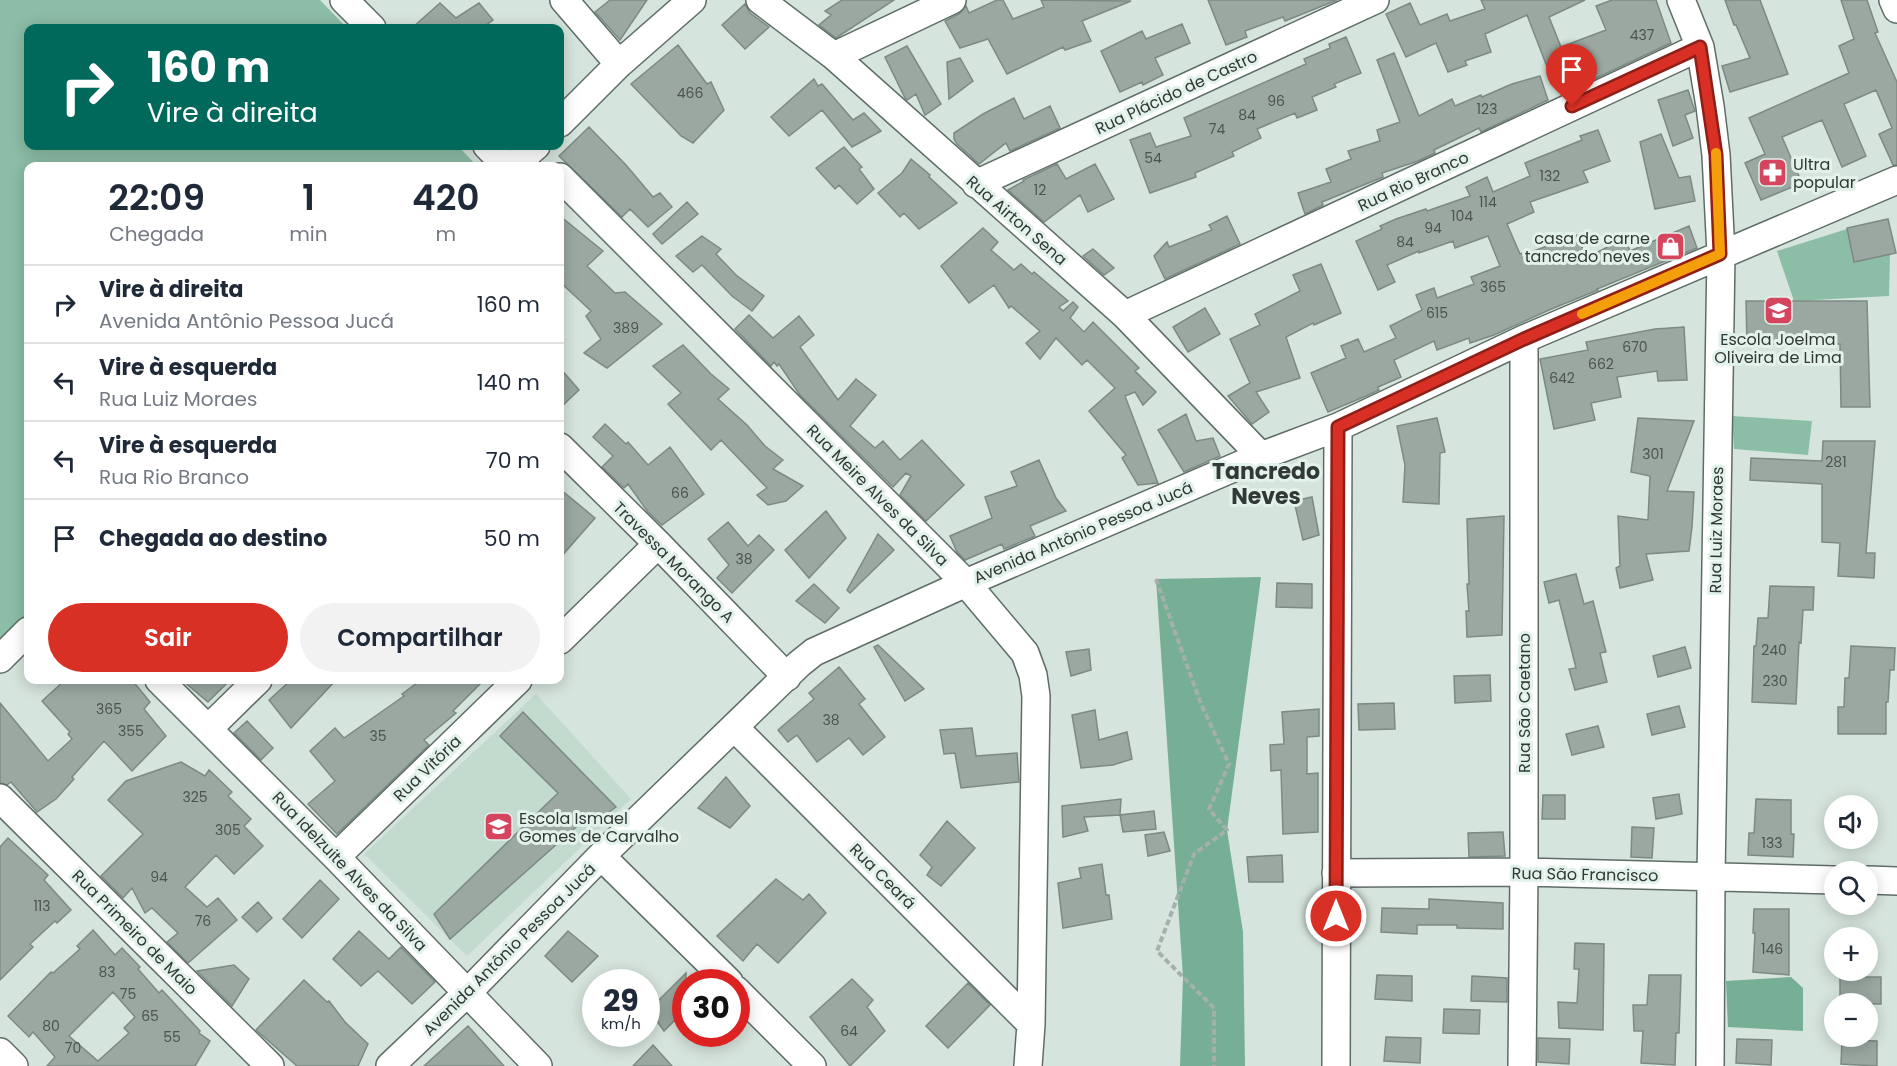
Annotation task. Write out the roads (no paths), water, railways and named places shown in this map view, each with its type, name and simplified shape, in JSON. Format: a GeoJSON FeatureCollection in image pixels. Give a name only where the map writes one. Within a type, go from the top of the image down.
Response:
{"type":"FeatureCollection","features":[{"type":"Feature","properties":{"kind":"street"},"geometry":{"type":"LineString","coordinates":[[344,0],[368,24]]}},
{"type":"Feature","properties":{"kind":"street"},"geometry":{"type":"LineString","coordinates":[[564,0],[619,64]]}},
{"type":"Feature","properties":{"kind":"street"},"geometry":{"type":"LineString","coordinates":[[564,119],[619,64],[692,0]]}},
{"type":"Feature","properties":{"kind":"street","name":"Rua Airton Sena"},"geometry":{"type":"LineString","coordinates":[[760,0],[834,56],[1125,315],[1261,456]]}},
{"type":"Feature","properties":{"kind":"street"},"geometry":{"type":"LineString","coordinates":[[834,56],[952,0]]}},
{"type":"Feature","properties":{"kind":"street","name":"Rua Plácido de Castro"},"geometry":{"type":"LineString","coordinates":[[976,184],[1376,0]]}},
{"type":"Feature","properties":{"kind":"street","name":"Rua Luiz Moraes"},"geometry":{"type":"LineString","coordinates":[[1680,0],[1700,47],[1716,155],[1720,254],[1710,1066]]}},
{"type":"Feature","properties":{"kind":"street"},"geometry":{"type":"LineString","coordinates":[[1893,0],[1897,9]]}},
{"type":"Feature","properties":{"kind":"street","name":"Rua Rio Branco"},"geometry":{"type":"LineString","coordinates":[[1125,315],[1700,47]]}},
{"type":"Feature","properties":{"kind":"street"},"geometry":{"type":"LineString","coordinates":[[491,150],[503,162]]}},
{"type":"Feature","properties":{"kind":"street","name":"Avenida Antônio Pessoa Jucá"},"geometry":{"type":"LineString","coordinates":[[390,1066],[468,992],[601,856],[814,652],[966,583],[1261,456],[1338,427],[1524,339],[1897,180]]}},
{"type":"Feature","properties":{"kind":"street","name":"Rua Meire Alves da Silva"},"geometry":{"type":"LineString","coordinates":[[564,181],[966,583],[1025,653],[1033,675],[1036,696],[1031,1024],[1028,1066]]}},
{"type":"Feature","properties":{"kind":"street","name":"Rua São Caetano"},"geometry":{"type":"LineString","coordinates":[[1522,1066],[1524,339]]}},
{"type":"Feature","properties":{"kind":"street"},"geometry":{"type":"LineString","coordinates":[[1336,1066],[1338,427]]}},
{"type":"Feature","properties":{"kind":"street","name":"Travessa Morango A"},"geometry":{"type":"LineString","coordinates":[[564,451],[787,677]]}},
{"type":"Feature","properties":{"kind":"street"},"geometry":{"type":"LineString","coordinates":[[564,636],[658,544]]}},
{"type":"Feature","properties":{"kind":"street"},"geometry":{"type":"LineString","coordinates":[[0,659],[24,635]]}},
{"type":"Feature","properties":{"kind":"street","name":"Rua Idelzuite Alves da Silva"},"geometry":{"type":"LineString","coordinates":[[163,684],[336,857],[538,1066]]}},
{"type":"Feature","properties":{"kind":"street"},"geometry":{"type":"LineString","coordinates":[[209,728],[254,684]]}},
{"type":"Feature","properties":{"kind":"street","name":"Rua Vitória"},"geometry":{"type":"LineString","coordinates":[[336,857],[514,684]]}},
{"type":"Feature","properties":{"kind":"street","name":"Rua Ceará"},"geometry":{"type":"LineString","coordinates":[[735,728],[1031,1024]]}},
{"type":"Feature","properties":{"kind":"street","name":"Rua Primeiro de Maio"},"geometry":{"type":"LineString","coordinates":[[0,798],[270,1066]]}},
{"type":"Feature","properties":{"kind":"street"},"geometry":{"type":"LineString","coordinates":[[601,856],[716,969]]}},
{"type":"Feature","properties":{"kind":"street","name":"Rua São Francisco"},"geometry":{"type":"LineString","coordinates":[[1336,873],[1524,872],[1824,880]]}},
{"type":"Feature","properties":{"kind":"street"},"geometry":{"type":"LineString","coordinates":[[1878,880],[1897,881]]}},
{"type":"Feature","properties":{"kind":"street"},"geometry":{"type":"LineString","coordinates":[[750,1004],[812,1066]]}},
{"type":"Feature","properties":{"kind":"street"},"geometry":{"type":"LineString","coordinates":[[0,1052],[14,1066]]}},
{"type":"Feature","properties":{"kind":"place","name":"Ultra popular"},"geometry":{"type":"Point","coordinates":[1772,173]}},
{"type":"Feature","properties":{"kind":"place","name":"casa de carne tancredo neves"},"geometry":{"type":"Point","coordinates":[1671,247]}},
{"type":"Feature","properties":{"kind":"place","name":"Escola Joelma Oliveira de Lima"},"geometry":{"type":"Point","coordinates":[1778,311]}},
{"type":"Feature","properties":{"kind":"place","name":"Escola Ismael Gomes de Carvalho"},"geometry":{"type":"Point","coordinates":[498,827]}},
{"type":"Feature","properties":{"kind":"district","name":"Tancredo Neves"},"geometry":{"type":"Point","coordinates":[1266,484]}}]}
